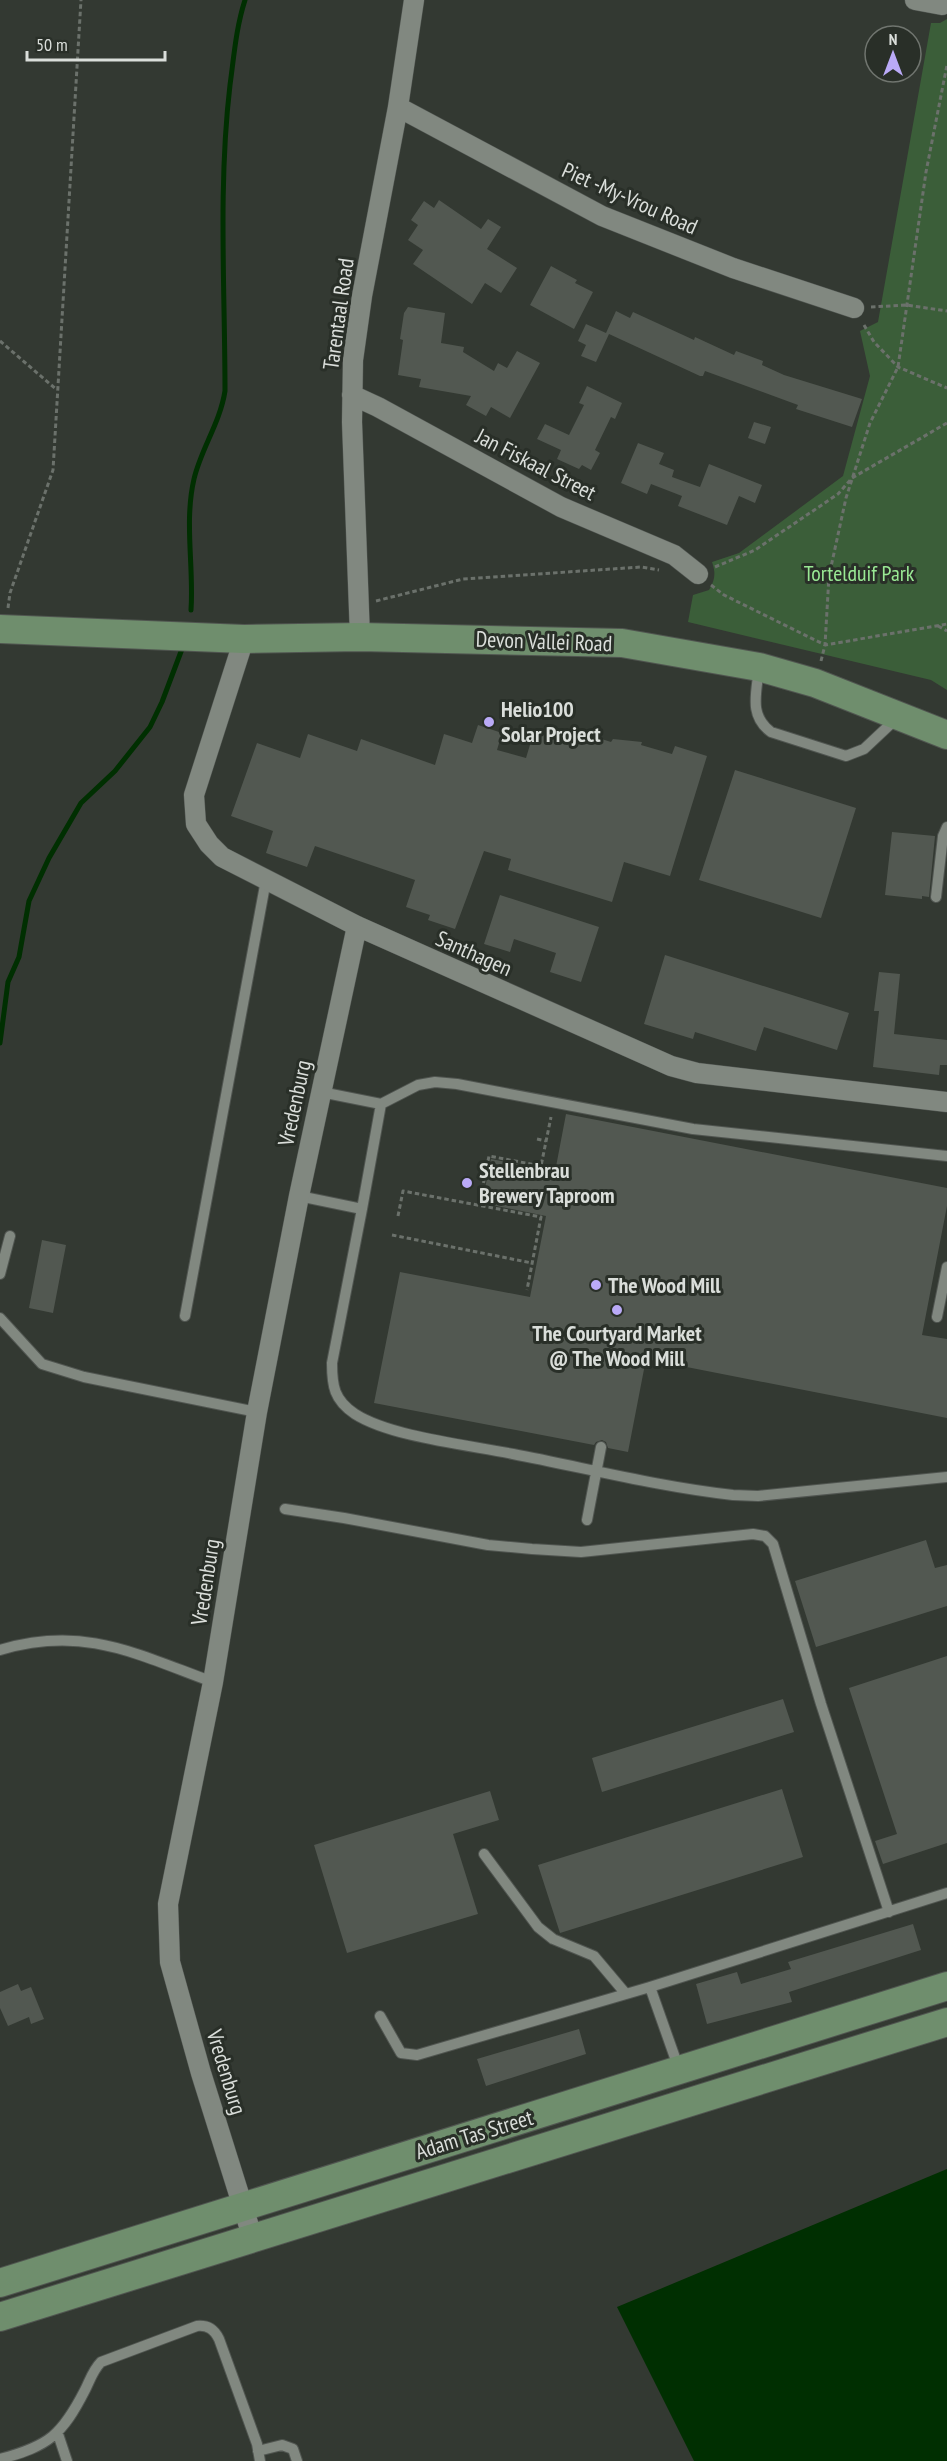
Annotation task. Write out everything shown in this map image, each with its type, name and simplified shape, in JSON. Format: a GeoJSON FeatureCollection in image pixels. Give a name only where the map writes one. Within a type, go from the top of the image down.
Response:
{"type":"FeatureCollection","features":[{"type":"Feature","properties":{"kind":"main road","name":"Devon Vallei Road"},"geometry":{"type":"LineString","coordinates":[[11,630],[244,639],[360,637],[622,643],[680,651],[759,667],[815,683],[947,735]]}},
{"type":"Feature","properties":{"kind":"main road","name":"Adam Tas Street"},"geometry":{"type":"LineString","coordinates":[[0,2283],[947,1986]]}},
{"type":"Feature","properties":{"kind":"main road","name":"Adam Tas Street"},"geometry":{"type":"LineString","coordinates":[[0,2317],[947,2022]]}},
{"type":"Feature","properties":{"kind":"street","name":"Tarentaal Road"},"geometry":{"type":"LineString","coordinates":[[360,637],[352,395],[353,360],[362,296],[398,107],[414,0]]}},
{"type":"Feature","properties":{"kind":"street"},"geometry":{"type":"LineString","coordinates":[[915,0],[942,5]]}},
{"type":"Feature","properties":{"kind":"street","name":"Piet -My-Vrou Road"},"geometry":{"type":"LineString","coordinates":[[398,107],[602,216],[734,268],[854,308]]}},
{"type":"Feature","properties":{"kind":"street","name":"Jan Fiskaal Street"},"geometry":{"type":"LineString","coordinates":[[352,395],[561,507],[674,555],[698,574]]}},
{"type":"Feature","properties":{"kind":"street","name":"Santhagen"},"geometry":{"type":"LineString","coordinates":[[244,639],[194,795],[196,824],[222,856],[357,926],[643,1056],[677,1068],[697,1073],[947,1102]]}},
{"type":"Feature","properties":{"kind":"street","name":"Vredenburg"},"geometry":{"type":"LineString","coordinates":[[254,2239],[201,2073],[170,1962],[168,1904],[213,1682],[256,1412],[298,1196],[357,926]]}},
{"type":"Feature","properties":{"kind":"lane"},"geometry":{"type":"LineString","coordinates":[[759,667],[756,713],[764,727],[771,732],[846,756],[864,748],[900,716]]}},
{"type":"Feature","properties":{"kind":"lane"},"geometry":{"type":"LineString","coordinates":[[936,897],[943,836],[947,827]]}},
{"type":"Feature","properties":{"kind":"lane"},"geometry":{"type":"LineString","coordinates":[[185,1316],[266,880]]}},
{"type":"Feature","properties":{"kind":"lane"},"geometry":{"type":"LineString","coordinates":[[321,1092],[381,1104],[418,1085],[435,1082],[489,1089],[662,1128],[693,1129],[947,1156]]}},
{"type":"Feature","properties":{"kind":"lane"},"geometry":{"type":"LineString","coordinates":[[381,1104],[332,1363],[334,1390],[338,1398],[356,1414],[373,1424],[397,1431],[719,1494],[747,1496],[947,1477]]}},
{"type":"Feature","properties":{"kind":"lane"},"geometry":{"type":"LineString","coordinates":[[298,1196],[362,1209]]}},
{"type":"Feature","properties":{"kind":"lane"},"geometry":{"type":"LineString","coordinates":[[0,1274],[10,1236]]}},
{"type":"Feature","properties":{"kind":"lane"},"geometry":{"type":"LineString","coordinates":[[937,1317],[947,1267]]}},
{"type":"Feature","properties":{"kind":"lane"},"geometry":{"type":"LineString","coordinates":[[0,1318],[42,1364],[84,1377],[256,1412]]}},
{"type":"Feature","properties":{"kind":"lane"},"geometry":{"type":"LineString","coordinates":[[587,1520],[601,1447]]}},
{"type":"Feature","properties":{"kind":"lane"},"geometry":{"type":"LineString","coordinates":[[285,1509],[488,1545],[561,1551],[581,1552],[753,1534],[765,1536],[773,1544],[889,1912]]}},
{"type":"Feature","properties":{"kind":"lane"},"geometry":{"type":"LineString","coordinates":[[0,1650],[30,1642],[76,1640],[121,1649],[213,1682]]}},
{"type":"Feature","properties":{"kind":"lane"},"geometry":{"type":"LineString","coordinates":[[484,1854],[538,1927],[553,1939],[594,1956],[626,1994]]}},
{"type":"Feature","properties":{"kind":"lane"},"geometry":{"type":"LineString","coordinates":[[380,2016],[401,2053],[417,2055],[650,1987],[947,1893]]}},
{"type":"Feature","properties":{"kind":"lane"},"geometry":{"type":"LineString","coordinates":[[650,1987],[680,2069]]}},
{"type":"Feature","properties":{"kind":"lane"},"geometry":{"type":"LineString","coordinates":[[0,2459],[36,2446],[57,2434],[79,2400],[92,2373],[101,2362],[205,2325],[211,2328],[219,2339],[259,2456],[287,2445],[293,2449],[297,2461]]}},
{"type":"Feature","properties":{"kind":"lane"},"geometry":{"type":"LineString","coordinates":[[57,2434],[67,2461]]}},
{"type":"Feature","properties":{"kind":"path"},"geometry":{"type":"LineString","coordinates":[[11,630],[10,592],[53,470],[81,0]]}},
{"type":"Feature","properties":{"kind":"path"},"geometry":{"type":"LineString","coordinates":[[815,683],[825,645],[829,576],[852,478],[870,423],[898,367],[926,172],[947,64]]}},
{"type":"Feature","properties":{"kind":"path"},"geometry":{"type":"LineString","coordinates":[[947,311],[906,305],[854,308],[874,342],[898,367],[947,388]]}},
{"type":"Feature","properties":{"kind":"path"},"geometry":{"type":"LineString","coordinates":[[0,340],[57,390]]}},
{"type":"Feature","properties":{"kind":"path"},"geometry":{"type":"LineString","coordinates":[[359,605],[463,579],[641,567],[698,574],[755,550],[838,494],[852,478],[947,423]]}},
{"type":"Feature","properties":{"kind":"path"},"geometry":{"type":"LineString","coordinates":[[698,574],[724,595],[825,645],[947,624]]}},
{"type":"Feature","properties":{"kind":"path"},"geometry":{"type":"LineString","coordinates":[[938,626],[947,631]]}},
{"type":"Feature","properties":{"kind":"path"},"geometry":{"type":"LineString","coordinates":[[479,1205],[489,1156],[541,1166],[551,1116]]}},
{"type":"Feature","properties":{"kind":"path"},"geometry":{"type":"LineString","coordinates":[[537,1139],[546,1141]]}},
{"type":"Feature","properties":{"kind":"path"},"geometry":{"type":"LineString","coordinates":[[478,1177],[484,1179]]}},
{"type":"Feature","properties":{"kind":"path"},"geometry":{"type":"LineString","coordinates":[[398,1216],[403,1191],[541,1217],[527,1290]]}},
{"type":"Feature","properties":{"kind":"path"},"geometry":{"type":"LineString","coordinates":[[392,1235],[532,1263]]}},
{"type":"Feature","properties":{"kind":"green space","name":"Tortelduif Park"},"geometry":{"type":"Polygon","coordinates":[[[947,19],[947,690],[931,680],[688,622],[693,595],[709,590],[713,583],[712,562],[739,553],[843,476],[870,376],[860,331],[878,322],[920,84],[923,84],[923,68],[931,23],[940,23],[947,19]]]}},
{"type":"Feature","properties":{"kind":"shaded area"},"geometry":{"type":"Polygon","coordinates":[[[947,2169],[947,2461],[694,2461],[617,2307],[947,2169]]]}},
{"type":"Feature","properties":{"kind":"building"},"geometry":{"type":"Polygon","coordinates":[[[439,200],[481,229],[488,219],[501,227],[487,249],[517,268],[501,293],[485,283],[472,304],[413,264],[423,250],[408,240],[418,225],[411,220],[424,201],[434,208],[439,200]]]}},
{"type":"Feature","properties":{"kind":"building"},"geometry":{"type":"Polygon","coordinates":[[[551,266],[577,280],[575,283],[593,292],[574,329],[530,305],[551,266]]]}},
{"type":"Feature","properties":{"kind":"building"},"geometry":{"type":"Polygon","coordinates":[[[408,307],[445,313],[441,343],[464,347],[463,352],[494,371],[498,363],[507,368],[517,351],[540,363],[510,418],[491,407],[486,416],[466,405],[471,396],[419,387],[421,379],[398,375],[403,340],[400,339],[404,313],[408,307]]]}},
{"type":"Feature","properties":{"kind":"building"},"geometry":{"type":"Polygon","coordinates":[[[616,311],[630,318],[633,312],[694,340],[695,337],[734,355],[736,351],[763,361],[762,365],[784,375],[862,399],[852,427],[796,409],[798,405],[705,371],[703,376],[700,376],[609,334],[596,362],[581,356],[586,345],[578,341],[586,324],[606,333],[616,311]]]}},
{"type":"Feature","properties":{"kind":"building"},"geometry":{"type":"Polygon","coordinates":[[[587,386],[622,403],[615,419],[611,417],[595,450],[600,453],[591,470],[582,465],[579,469],[557,459],[561,450],[537,439],[545,424],[569,435],[584,405],[579,403],[587,386]]]}},
{"type":"Feature","properties":{"kind":"building"},"geometry":{"type":"Polygon","coordinates":[[[754,422],[771,427],[765,444],[748,438],[754,422]]]}},
{"type":"Feature","properties":{"kind":"building"},"geometry":{"type":"Polygon","coordinates":[[[638,443],[664,453],[659,464],[674,470],[672,477],[700,487],[709,464],[762,485],[755,503],[739,496],[727,525],[678,506],[682,496],[651,484],[647,494],[621,483],[638,443]]]}},
{"type":"Feature","properties":{"kind":"building"},"geometry":{"type":"Polygon","coordinates":[[[478,725],[502,733],[497,750],[526,758],[535,728],[583,742],[586,734],[611,742],[613,739],[642,742],[641,745],[672,754],[675,746],[707,756],[670,876],[624,862],[612,902],[508,870],[511,859],[484,851],[455,929],[428,920],[430,915],[406,907],[415,880],[315,846],[307,867],[266,853],[273,831],[231,816],[257,743],[300,758],[308,734],[357,751],[361,739],[435,765],[444,734],[472,743],[478,725]]]}},
{"type":"Feature","properties":{"kind":"building"},"geometry":{"type":"Polygon","coordinates":[[[735,770],[856,808],[821,918],[699,880],[735,770]]]}},
{"type":"Feature","properties":{"kind":"building"},"geometry":{"type":"Polygon","coordinates":[[[892,832],[935,836],[929,897],[922,896],[922,899],[885,895],[892,832]]]}},
{"type":"Feature","properties":{"kind":"building"},"geometry":{"type":"Polygon","coordinates":[[[500,895],[599,927],[581,982],[550,972],[556,953],[514,939],[510,952],[484,944],[500,895]]]}},
{"type":"Feature","properties":{"kind":"building"},"geometry":{"type":"Polygon","coordinates":[[[665,955],[849,1013],[837,1050],[764,1027],[756,1051],[695,1032],[693,1039],[644,1024],[665,955]]]}},
{"type":"Feature","properties":{"kind":"building"},"geometry":{"type":"Polygon","coordinates":[[[879,972],[900,974],[894,1034],[947,1040],[947,1065],[940,1065],[939,1075],[873,1067],[879,1011],[874,1011],[879,972]]]}},
{"type":"Feature","properties":{"kind":"building"},"geometry":{"type":"Polygon","coordinates":[[[566,1114],[947,1188],[947,1206],[922,1335],[947,1339],[947,1418],[646,1359],[628,1452],[608,1448],[606,1442],[602,1440],[594,1445],[374,1403],[400,1272],[530,1297],[546,1216],[482,1203],[491,1159],[555,1172],[566,1114]]]}},
{"type":"Feature","properties":{"kind":"building"},"geometry":{"type":"Polygon","coordinates":[[[42,1240],[66,1245],[53,1313],[29,1308],[42,1240]]]}},
{"type":"Feature","properties":{"kind":"building"},"geometry":{"type":"Polygon","coordinates":[[[926,1540],[935,1568],[947,1565],[947,1606],[816,1647],[795,1581],[926,1540]]]}},
{"type":"Feature","properties":{"kind":"building"},"geometry":{"type":"Polygon","coordinates":[[[947,1656],[947,1843],[883,1864],[875,1841],[897,1834],[849,1688],[947,1656]]]}},
{"type":"Feature","properties":{"kind":"building"},"geometry":{"type":"Polygon","coordinates":[[[783,1699],[794,1732],[602,1792],[592,1758],[783,1699]]]}},
{"type":"Feature","properties":{"kind":"building"},"geometry":{"type":"Polygon","coordinates":[[[782,1789],[803,1857],[560,1933],[538,1865],[782,1789]]]}},
{"type":"Feature","properties":{"kind":"building"},"geometry":{"type":"Polygon","coordinates":[[[490,1791],[499,1820],[453,1834],[478,1914],[347,1953],[314,1845],[490,1791]]]}},
{"type":"Feature","properties":{"kind":"building"},"geometry":{"type":"Polygon","coordinates":[[[913,1924],[921,1950],[789,1992],[792,2002],[707,2024],[696,1984],[737,1972],[741,1984],[791,1969],[788,1962],[913,1924]]]}},
{"type":"Feature","properties":{"kind":"building"},"geometry":{"type":"Polygon","coordinates":[[[18,1984],[21,1991],[31,1987],[44,2019],[31,2024],[29,2017],[8,2026],[0,2008],[0,1992],[18,1984]]]}},
{"type":"Feature","properties":{"kind":"building"},"geometry":{"type":"Polygon","coordinates":[[[579,2029],[586,2054],[486,2086],[477,2059],[579,2029]]]}},
{"type":"Feature","properties":{"kind":"waterway"},"geometry":{"type":"LineString","coordinates":[[191,610],[189,528],[191,495],[197,468],[219,414],[225,391],[224,162],[234,53],[245,0]]}},
{"type":"Feature","properties":{"kind":"waterway"},"geometry":{"type":"LineString","coordinates":[[0,1043],[8,982],[19,957],[29,901],[49,858],[81,803],[115,771],[150,727],[182,649]]}},
{"type":"Feature","properties":{"kind":"place","name":"Helio100 Solar Project"},"geometry":{"type":"Point","coordinates":[489,722]}},
{"type":"Feature","properties":{"kind":"place","name":"Stellenbrau Brewery Taproom"},"geometry":{"type":"Point","coordinates":[467,1183]}},
{"type":"Feature","properties":{"kind":"place","name":"The Wood Mill"},"geometry":{"type":"Point","coordinates":[596,1285]}},
{"type":"Feature","properties":{"kind":"place","name":"The Courtyard Market @ The Wood Mill"},"geometry":{"type":"Point","coordinates":[617,1310]}}]}
